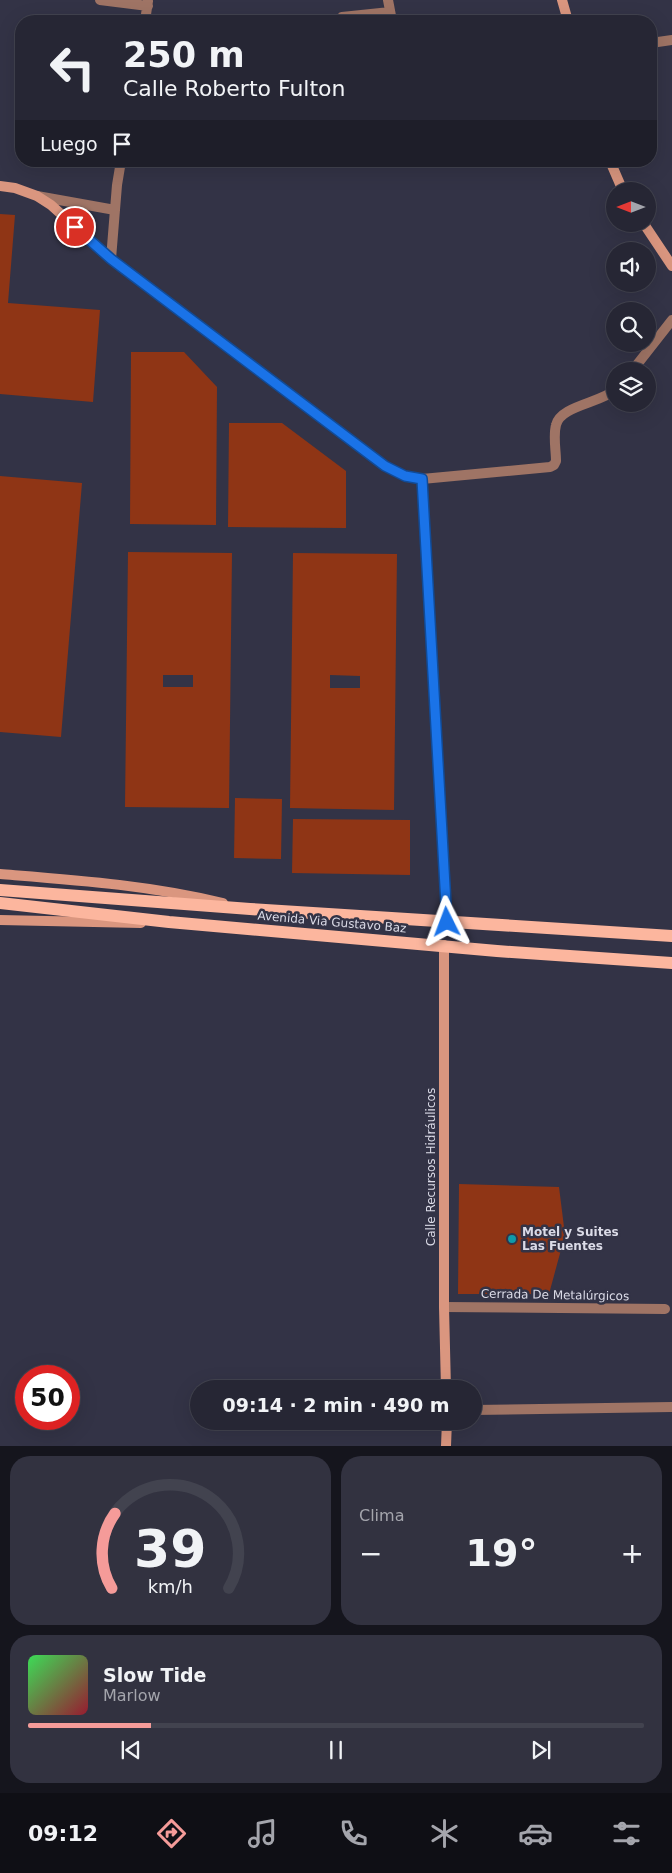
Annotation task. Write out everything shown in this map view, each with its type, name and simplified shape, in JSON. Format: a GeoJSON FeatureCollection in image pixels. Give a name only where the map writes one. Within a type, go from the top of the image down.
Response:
{"type":"FeatureCollection","features":[{"type":"Feature","properties":{"kind":"main road"},"geometry":{"type":"LineString","coordinates":[[562,0],[566,15]]}},
{"type":"Feature","properties":{"kind":"main road"},"geometry":{"type":"LineString","coordinates":[[613,167],[619,182]]}},
{"type":"Feature","properties":{"kind":"main road"},"geometry":{"type":"LineString","coordinates":[[0,186],[15,188],[37,196],[51,205],[111,259],[385,466],[405,476],[422,479],[447,922]]}},
{"type":"Feature","properties":{"kind":"main road"},"geometry":{"type":"LineString","coordinates":[[649,232],[672,266]]}},
{"type":"Feature","properties":{"kind":"main road","name":"Avenida Via Gustavo Baz"},"geometry":{"type":"LineString","coordinates":[[0,874],[89,881],[154,889],[250,909]]}},
{"type":"Feature","properties":{"kind":"main road","name":"Avenida Via Gustavo Baz"},"geometry":{"type":"LineString","coordinates":[[0,890],[146,902],[672,936]]}},
{"type":"Feature","properties":{"kind":"main road","name":"Avenida Via Gustavo Baz"},"geometry":{"type":"LineString","coordinates":[[0,903],[170,922],[497,951],[672,963]]}},
{"type":"Feature","properties":{"kind":"main road","name":"Avenida Via Gustavo Baz"},"geometry":{"type":"LineString","coordinates":[[0,920],[128,924],[170,922]]}},
{"type":"Feature","properties":{"kind":"main road","name":"Calle Recursos Hidráulicos"},"geometry":{"type":"LineString","coordinates":[[444,945],[446,1380]]}},
{"type":"Feature","properties":{"kind":"main road"},"geometry":{"type":"LineString","coordinates":[[446,1446],[447,1430]]}},
{"type":"Feature","properties":{"kind":"street"},"geometry":{"type":"LineString","coordinates":[[100,0],[148,3]]}},
{"type":"Feature","properties":{"kind":"street"},"geometry":{"type":"LineString","coordinates":[[388,0],[391,15]]}},
{"type":"Feature","properties":{"kind":"street"},"geometry":{"type":"LineString","coordinates":[[657,42],[672,40]]}},
{"type":"Feature","properties":{"kind":"street"},"geometry":{"type":"LineString","coordinates":[[111,259],[120,167]]}},
{"type":"Feature","properties":{"kind":"street"},"geometry":{"type":"LineString","coordinates":[[37,196],[115,210]]}},
{"type":"Feature","properties":{"kind":"street"},"geometry":{"type":"LineString","coordinates":[[639,362],[672,320]]}},
{"type":"Feature","properties":{"kind":"street"},"geometry":{"type":"LineString","coordinates":[[422,479],[550,467],[556,461],[555,428],[558,419],[565,412],[597,401],[606,396]]}},
{"type":"Feature","properties":{"kind":"street","name":"Cerrada De Metalúrgicos"},"geometry":{"type":"LineString","coordinates":[[444,1306],[665,1309]]}},
{"type":"Feature","properties":{"kind":"street"},"geometry":{"type":"LineString","coordinates":[[482,1410],[672,1407]]}},
{"type":"Feature","properties":{"kind":"building"},"geometry":{"type":"Polygon","coordinates":[[[0,214],[15,215],[8,303],[100,310],[93,402],[0,394],[0,214]]]}},
{"type":"Feature","properties":{"kind":"building"},"geometry":{"type":"Polygon","coordinates":[[[131,352],[184,352],[217,387],[216,525],[130,524],[131,352]]]}},
{"type":"Feature","properties":{"kind":"building"},"geometry":{"type":"Polygon","coordinates":[[[229,423],[282,423],[346,471],[346,528],[228,527],[229,423]]]}},
{"type":"Feature","properties":{"kind":"building"},"geometry":{"type":"Polygon","coordinates":[[[0,476],[82,483],[61,737],[0,732],[0,476]]]}},
{"type":"Feature","properties":{"kind":"building"},"geometry":{"type":"Polygon","coordinates":[[[128,552],[232,553],[229,808],[125,807],[128,552]],[[163,675],[163,687],[193,687],[193,675],[163,675]]]}},
{"type":"Feature","properties":{"kind":"building"},"geometry":{"type":"Polygon","coordinates":[[[293,553],[397,554],[394,810],[290,808],[293,553]],[[330,675],[330,688],[360,688],[360,676],[330,675]]]}},
{"type":"Feature","properties":{"kind":"building"},"geometry":{"type":"Polygon","coordinates":[[[235,798],[282,799],[281,859],[234,858],[235,798]]]}},
{"type":"Feature","properties":{"kind":"building"},"geometry":{"type":"Polygon","coordinates":[[[293,819],[410,820],[410,875],[292,873],[293,819]]]}},
{"type":"Feature","properties":{"kind":"building","name":"Motel y Suites Las Fuentes"},"geometry":{"type":"Polygon","coordinates":[[[459,1184],[559,1187],[565,1235],[549,1294],[458,1294],[459,1184]]]}},
{"type":"Feature","properties":{"kind":"place","name":"Motel y Suites Las Fuentes"},"geometry":{"type":"Point","coordinates":[512,1239]}},
{"type":"Feature","properties":{"kind":"route"},"geometry":{"type":"LineString","coordinates":[[75,227],[111,259],[385,466],[405,476],[422,479],[447,922]]}}]}
